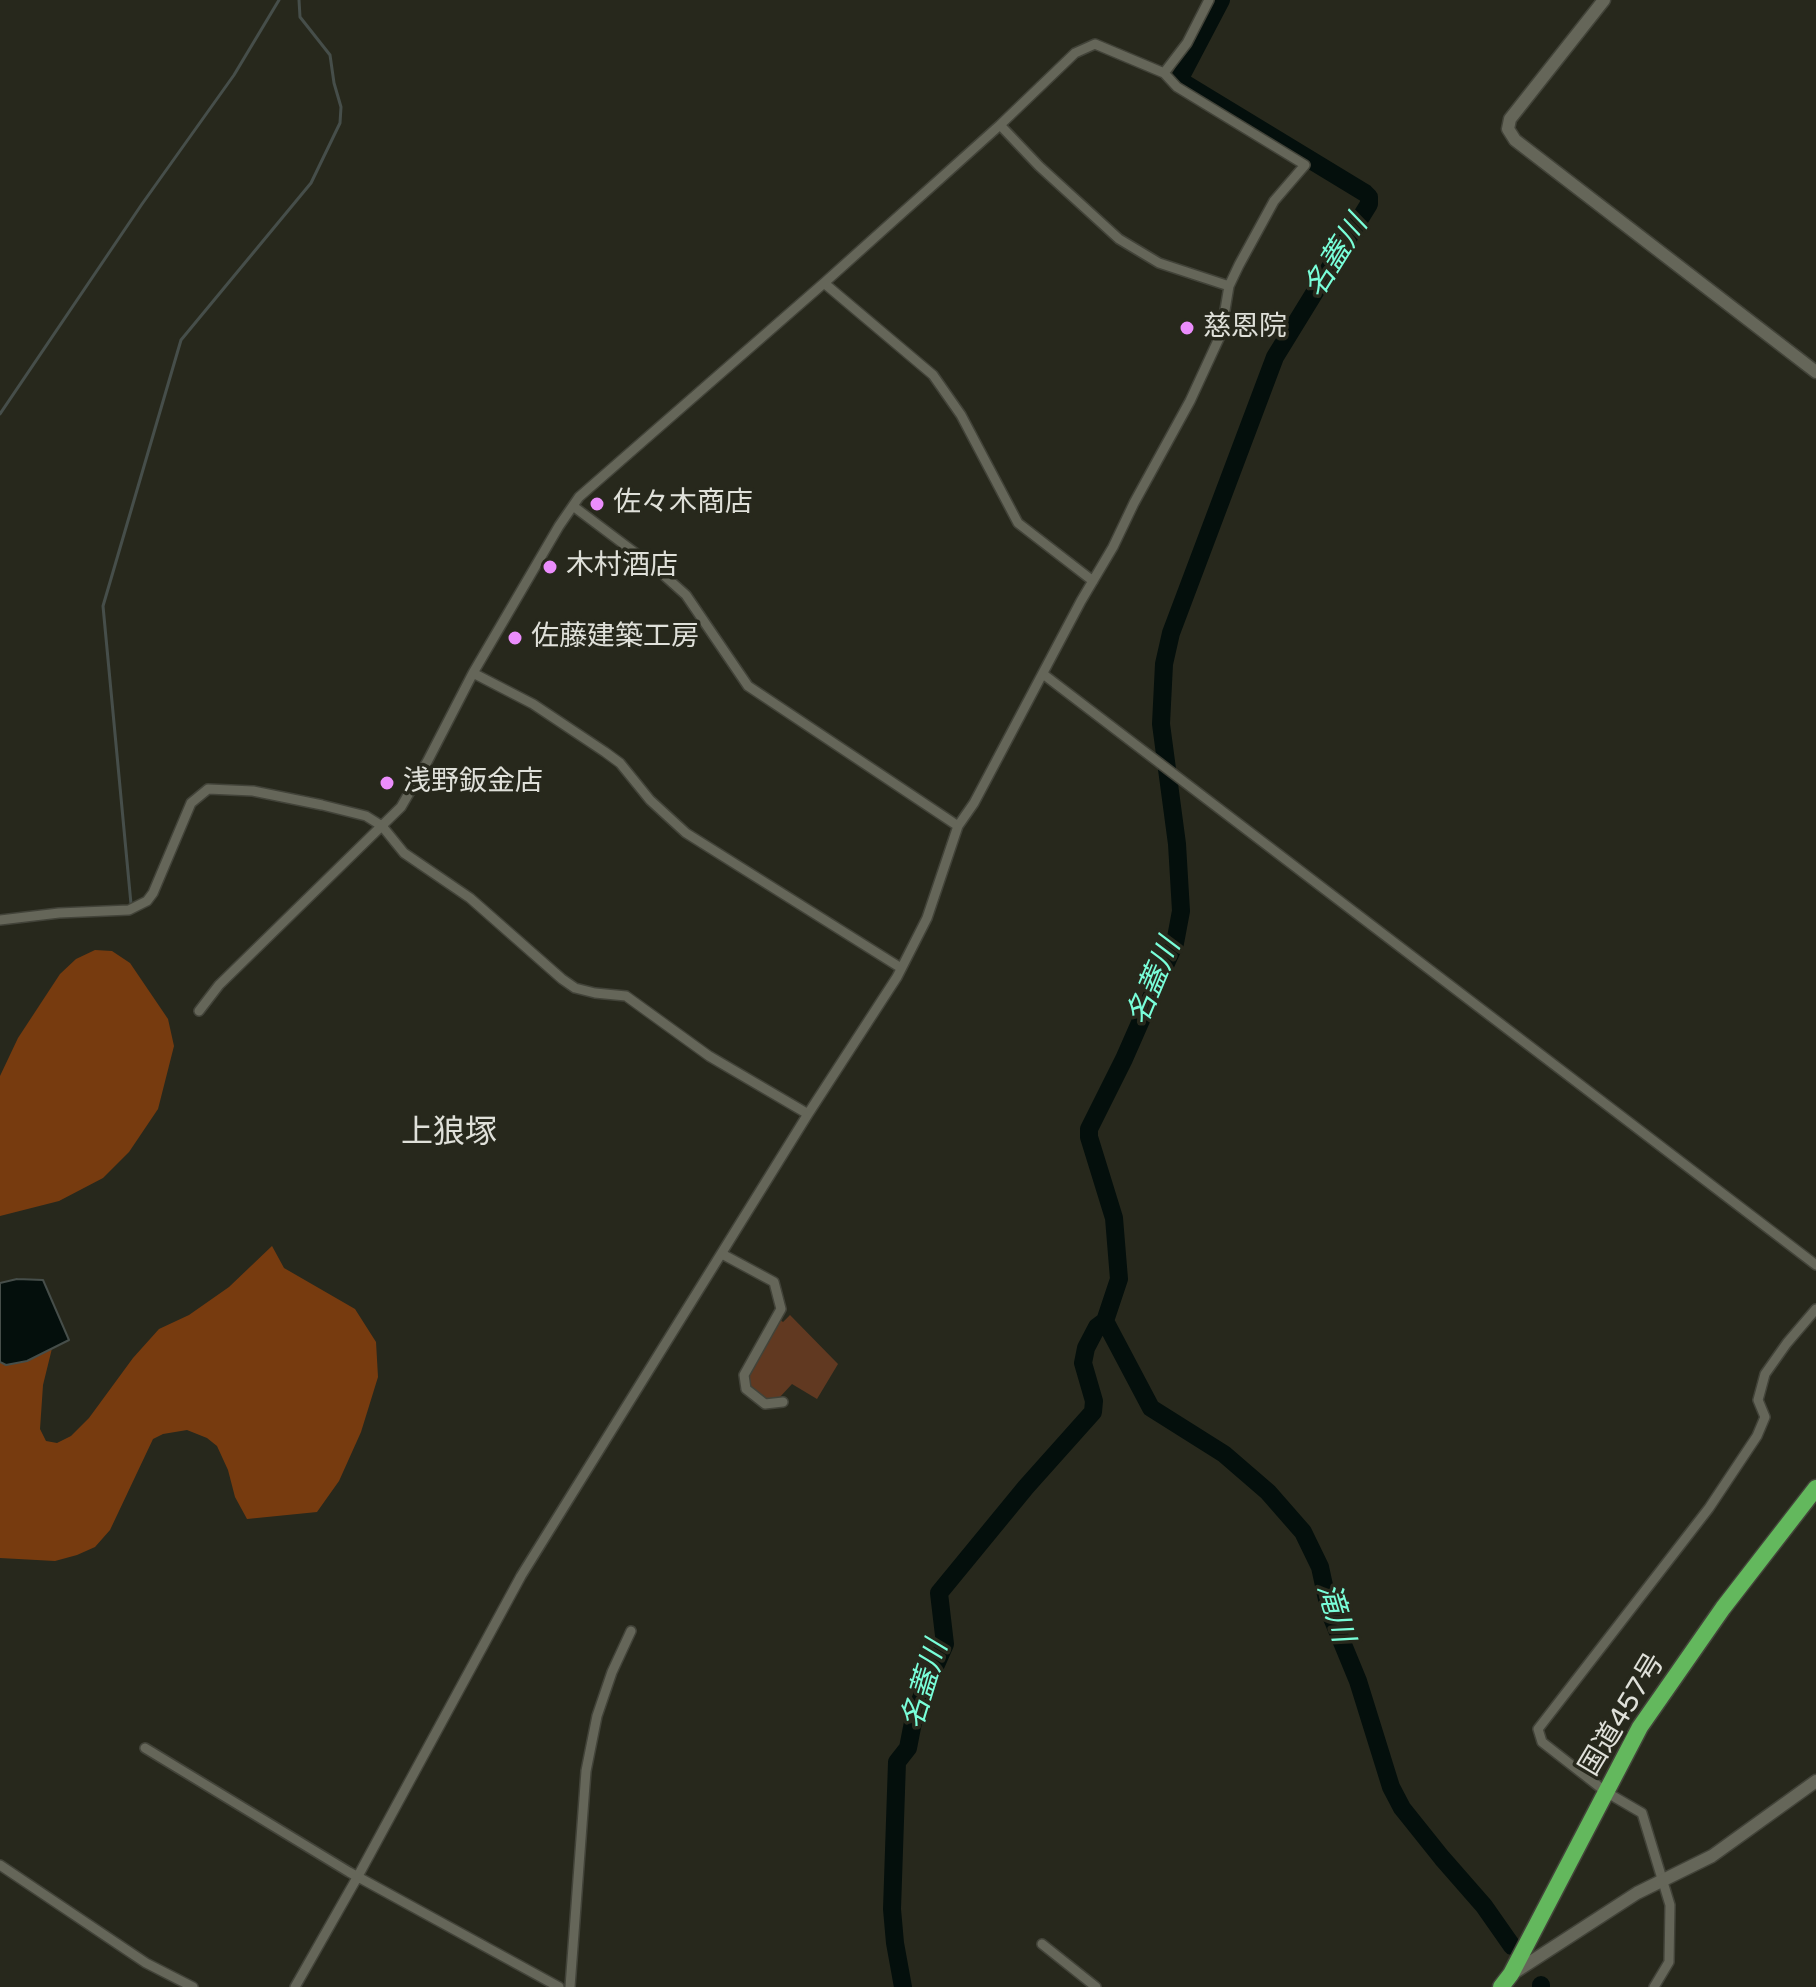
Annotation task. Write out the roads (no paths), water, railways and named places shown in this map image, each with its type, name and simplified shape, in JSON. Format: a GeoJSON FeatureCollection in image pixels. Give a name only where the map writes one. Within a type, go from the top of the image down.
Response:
{"type":"FeatureCollection","features":[{"type":"Feature","properties":{"kind":"highway","name":"国道457号"},"geometry":{"type":"LineString","coordinates":[[1506,1981],[1640,1727],[1723,1608],[1816,1488]]}},
{"type":"Feature","properties":{"kind":"street"},"geometry":{"type":"LineString","coordinates":[[1164,73],[1187,43],[1209,0]]}},
{"type":"Feature","properties":{"kind":"street"},"geometry":{"type":"LineString","coordinates":[[1604,0],[1510,119],[1508,129],[1515,140],[1816,372]]}},
{"type":"Feature","properties":{"kind":"street"},"geometry":{"type":"LineString","coordinates":[[199,1011],[219,985],[401,807],[473,673],[573,506],[586,491],[824,283],[1000,125],[1075,53],[1095,44],[1164,73],[1177,87],[1305,165],[1274,201],[1229,286],[1221,334],[1190,401],[958,826],[927,918],[901,968],[521,1576],[295,1987]]}},
{"type":"Feature","properties":{"kind":"street"},"geometry":{"type":"LineString","coordinates":[[1000,125],[1039,166],[1119,239],[1159,263],[1229,286]]}},
{"type":"Feature","properties":{"kind":"street"},"geometry":{"type":"LineString","coordinates":[[824,283],[933,375],[961,415],[1018,523],[1093,581]]}},
{"type":"Feature","properties":{"kind":"street"},"geometry":{"type":"LineString","coordinates":[[573,506],[686,595],[748,686],[958,826]]}},
{"type":"Feature","properties":{"kind":"street"},"geometry":{"type":"LineString","coordinates":[[473,673],[533,704],[620,763],[650,800],[686,833],[901,968]]}},
{"type":"Feature","properties":{"kind":"street"},"geometry":{"type":"LineString","coordinates":[[1043,674],[1816,1265]]}},
{"type":"Feature","properties":{"kind":"street"},"geometry":{"type":"LineString","coordinates":[[0,920],[59,913],[129,910],[147,901],[191,803],[208,789],[253,791],[322,805],[366,816],[382,826],[404,853],[470,898],[575,988],[626,996],[709,1056],[808,1114]]}},
{"type":"Feature","properties":{"kind":"street"},"geometry":{"type":"LineString","coordinates":[[722,1254],[774,1282],[781,1309],[744,1375],[746,1389],[765,1404],[783,1402]]}},
{"type":"Feature","properties":{"kind":"street"},"geometry":{"type":"LineString","coordinates":[[1654,1987],[1669,1962],[1670,1905],[1642,1813],[1606,1792],[1542,1742],[1538,1729],[1709,1508],[1757,1436],[1765,1417],[1758,1400],[1765,1374],[1816,1309]]}},
{"type":"Feature","properties":{"kind":"street"},"geometry":{"type":"LineString","coordinates":[[570,1987],[586,1771],[597,1716],[612,1672],[631,1631]]}},
{"type":"Feature","properties":{"kind":"street"},"geometry":{"type":"LineString","coordinates":[[145,1748],[358,1876],[559,1987]]}},
{"type":"Feature","properties":{"kind":"street"},"geometry":{"type":"LineString","coordinates":[[1506,1981],[1637,1893],[1712,1856],[1816,1781]]}},
{"type":"Feature","properties":{"kind":"street"},"geometry":{"type":"LineString","coordinates":[[0,1865],[146,1963],[193,1987]]}},
{"type":"Feature","properties":{"kind":"street"},"geometry":{"type":"LineString","coordinates":[[1042,1944],[1096,1987]]}},
{"type":"Feature","properties":{"kind":"waterway"},"geometry":{"type":"LineString","coordinates":[[0,414],[142,204],[234,75],[279,0]]}},
{"type":"Feature","properties":{"kind":"waterway"},"geometry":{"type":"LineString","coordinates":[[131,904],[103,606],[181,340],[311,183],[340,123],[341,107],[330,55],[300,17],[299,0]]}},
{"type":"Feature","properties":{"kind":"waterway","name":"名蓋川"},"geometry":{"type":"LineString","coordinates":[[903,1987],[892,1909],[897,1762],[908,1748],[915,1712],[945,1644],[939,1593],[1026,1487],[1093,1412],[1094,1401],[1083,1363],[1086,1348],[1097,1327],[1105,1321],[1119,1279],[1114,1218],[1089,1129],[1175,943],[1181,911],[1177,844],[1161,724],[1164,664],[1171,633],[1275,357],[1369,204],[1365,193],[1179,80],[1221,0]]}},
{"type":"Feature","properties":{"kind":"waterway","name":"滝川"},"geometry":{"type":"LineString","coordinates":[[1105,1321],[1151,1408],[1224,1454],[1268,1492],[1303,1532],[1320,1567],[1330,1613],[1358,1681],[1391,1787],[1402,1808],[1484,1906],[1512,1946]]}},
{"type":"Feature","properties":{"kind":"place","name":"慈恩院"},"geometry":{"type":"Point","coordinates":[1187,328]}},
{"type":"Feature","properties":{"kind":"place","name":"佐々木商店"},"geometry":{"type":"Point","coordinates":[597,504]}},
{"type":"Feature","properties":{"kind":"place","name":"木村酒店"},"geometry":{"type":"Point","coordinates":[550,567]}},
{"type":"Feature","properties":{"kind":"place","name":"佐藤建築工房"},"geometry":{"type":"Point","coordinates":[515,638]}},
{"type":"Feature","properties":{"kind":"place","name":"浅野鈑金店"},"geometry":{"type":"Point","coordinates":[387,783]}},
{"type":"Feature","properties":{"kind":"district","name":"上狼塚"},"geometry":{"type":"Point","coordinates":[449,1134]}}]}
